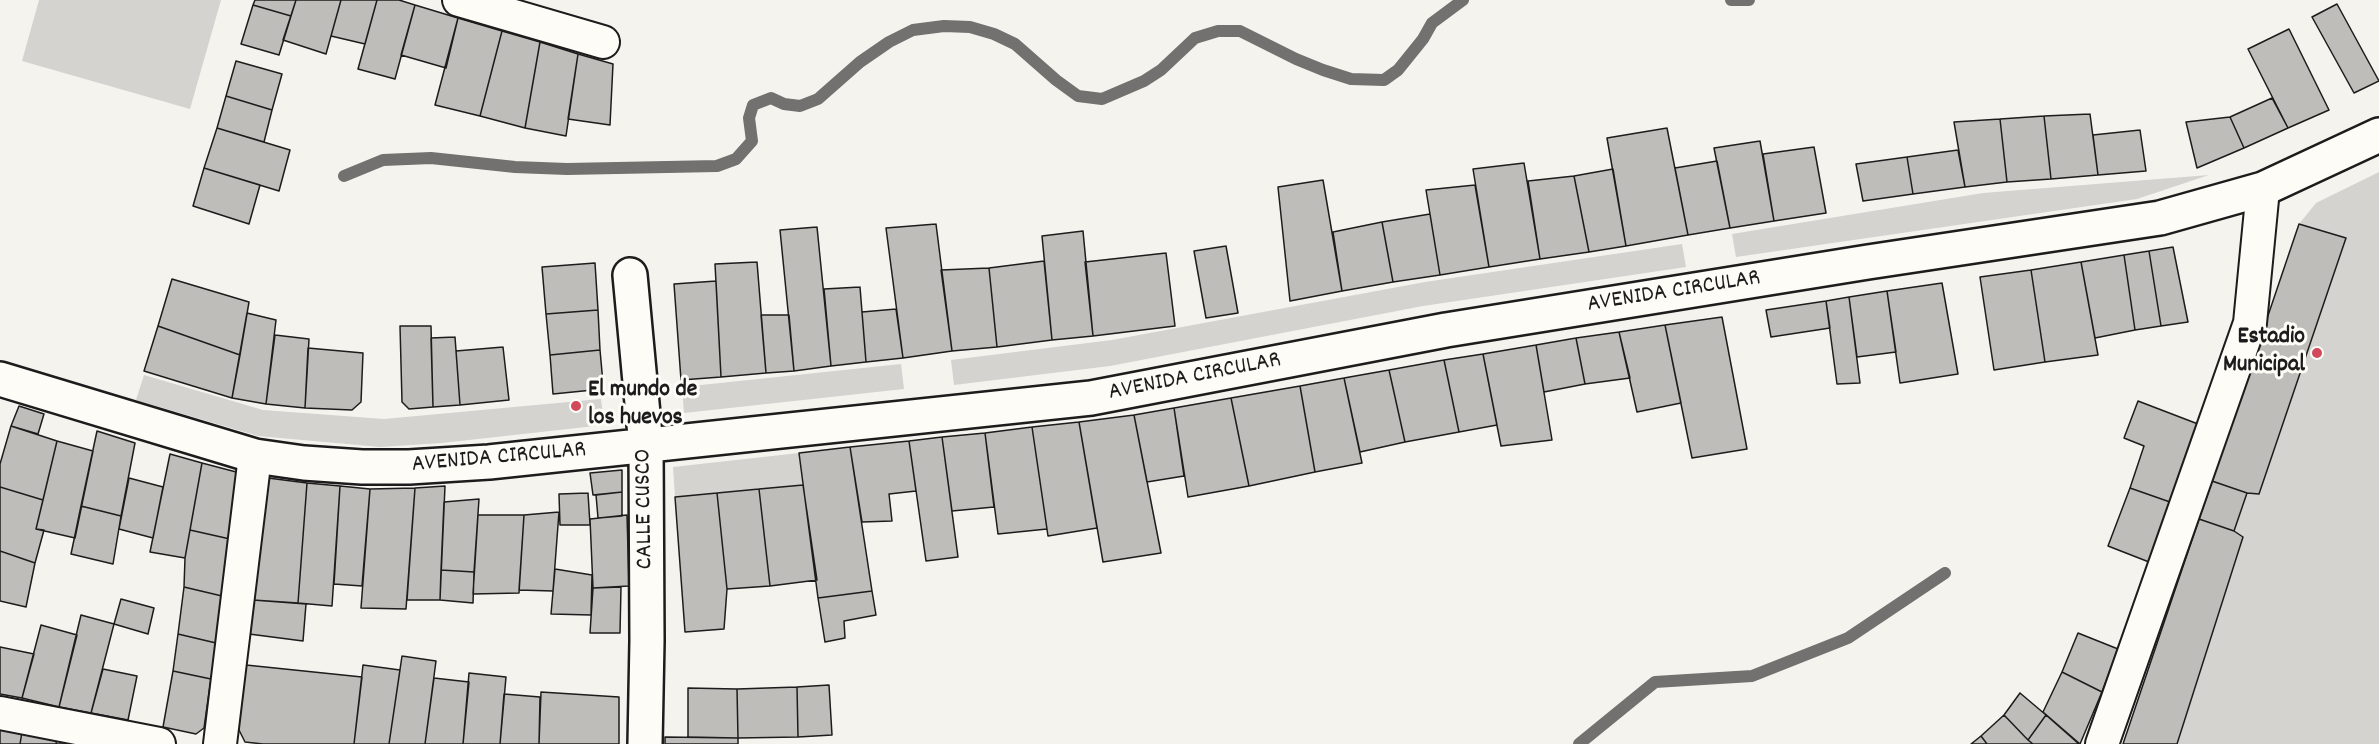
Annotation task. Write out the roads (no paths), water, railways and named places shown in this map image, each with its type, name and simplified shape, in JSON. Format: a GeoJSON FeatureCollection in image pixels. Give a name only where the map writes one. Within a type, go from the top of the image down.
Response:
{"type":"FeatureCollection","features":[{"type":"Feature","properties":{"kind":"street"},"geometry":{"type":"LineString","coordinates":[[459,0],[603,42]]}},
{"type":"Feature","properties":{"kind":"street","name":"AVENIDA CIRCULAR"},"geometry":{"type":"LineString","coordinates":[[0,379],[255,456],[304,463],[410,467],[489,462],[646,446],[1091,398],[1446,330],[1868,262],[2160,219],[2263,189],[2379,135]]}},
{"type":"Feature","properties":{"kind":"street"},"geometry":{"type":"LineString","coordinates":[[2102,744],[2250,322],[2263,189]]}},
{"type":"Feature","properties":{"kind":"street","name":"CALLE CUSCO"},"geometry":{"type":"LineString","coordinates":[[630,275],[646,446],[645,744]]}},
{"type":"Feature","properties":{"kind":"street"},"geometry":{"type":"LineString","coordinates":[[220,744],[255,456]]}},
{"type":"Feature","properties":{"kind":"street"},"geometry":{"type":"LineString","coordinates":[[0,713],[159,744]]}},
{"type":"Feature","properties":{"kind":"waterway"},"geometry":{"type":"LineString","coordinates":[[344,176],[383,160],[431,158],[515,167],[567,169],[717,166],[736,159],[752,141],[749,118],[753,105],[771,98],[784,104],[800,106],[818,99],[860,62],[889,42],[913,30],[944,26],[970,27],[994,34],[1015,44],[1078,96],[1102,99],[1144,81],[1161,70],[1195,38],[1218,31],[1240,31],[1296,59],[1351,79],[1384,80],[1398,70],[1423,39],[1432,23],[1463,0]]}},
{"type":"Feature","properties":{"kind":"waterway"},"geometry":{"type":"LineString","coordinates":[[1731,0],[1749,0]]}},
{"type":"Feature","properties":{"kind":"waterway"},"geometry":{"type":"LineString","coordinates":[[1579,744],[1655,682],[1752,676],[1848,638],[1945,573]]}},
{"type":"Feature","properties":{"kind":"place","name":"Estadio Municipal"},"geometry":{"type":"Point","coordinates":[2317,353]}},
{"type":"Feature","properties":{"kind":"place","name":"El mundo de los huevos"},"geometry":{"type":"Point","coordinates":[576,406]}}]}
